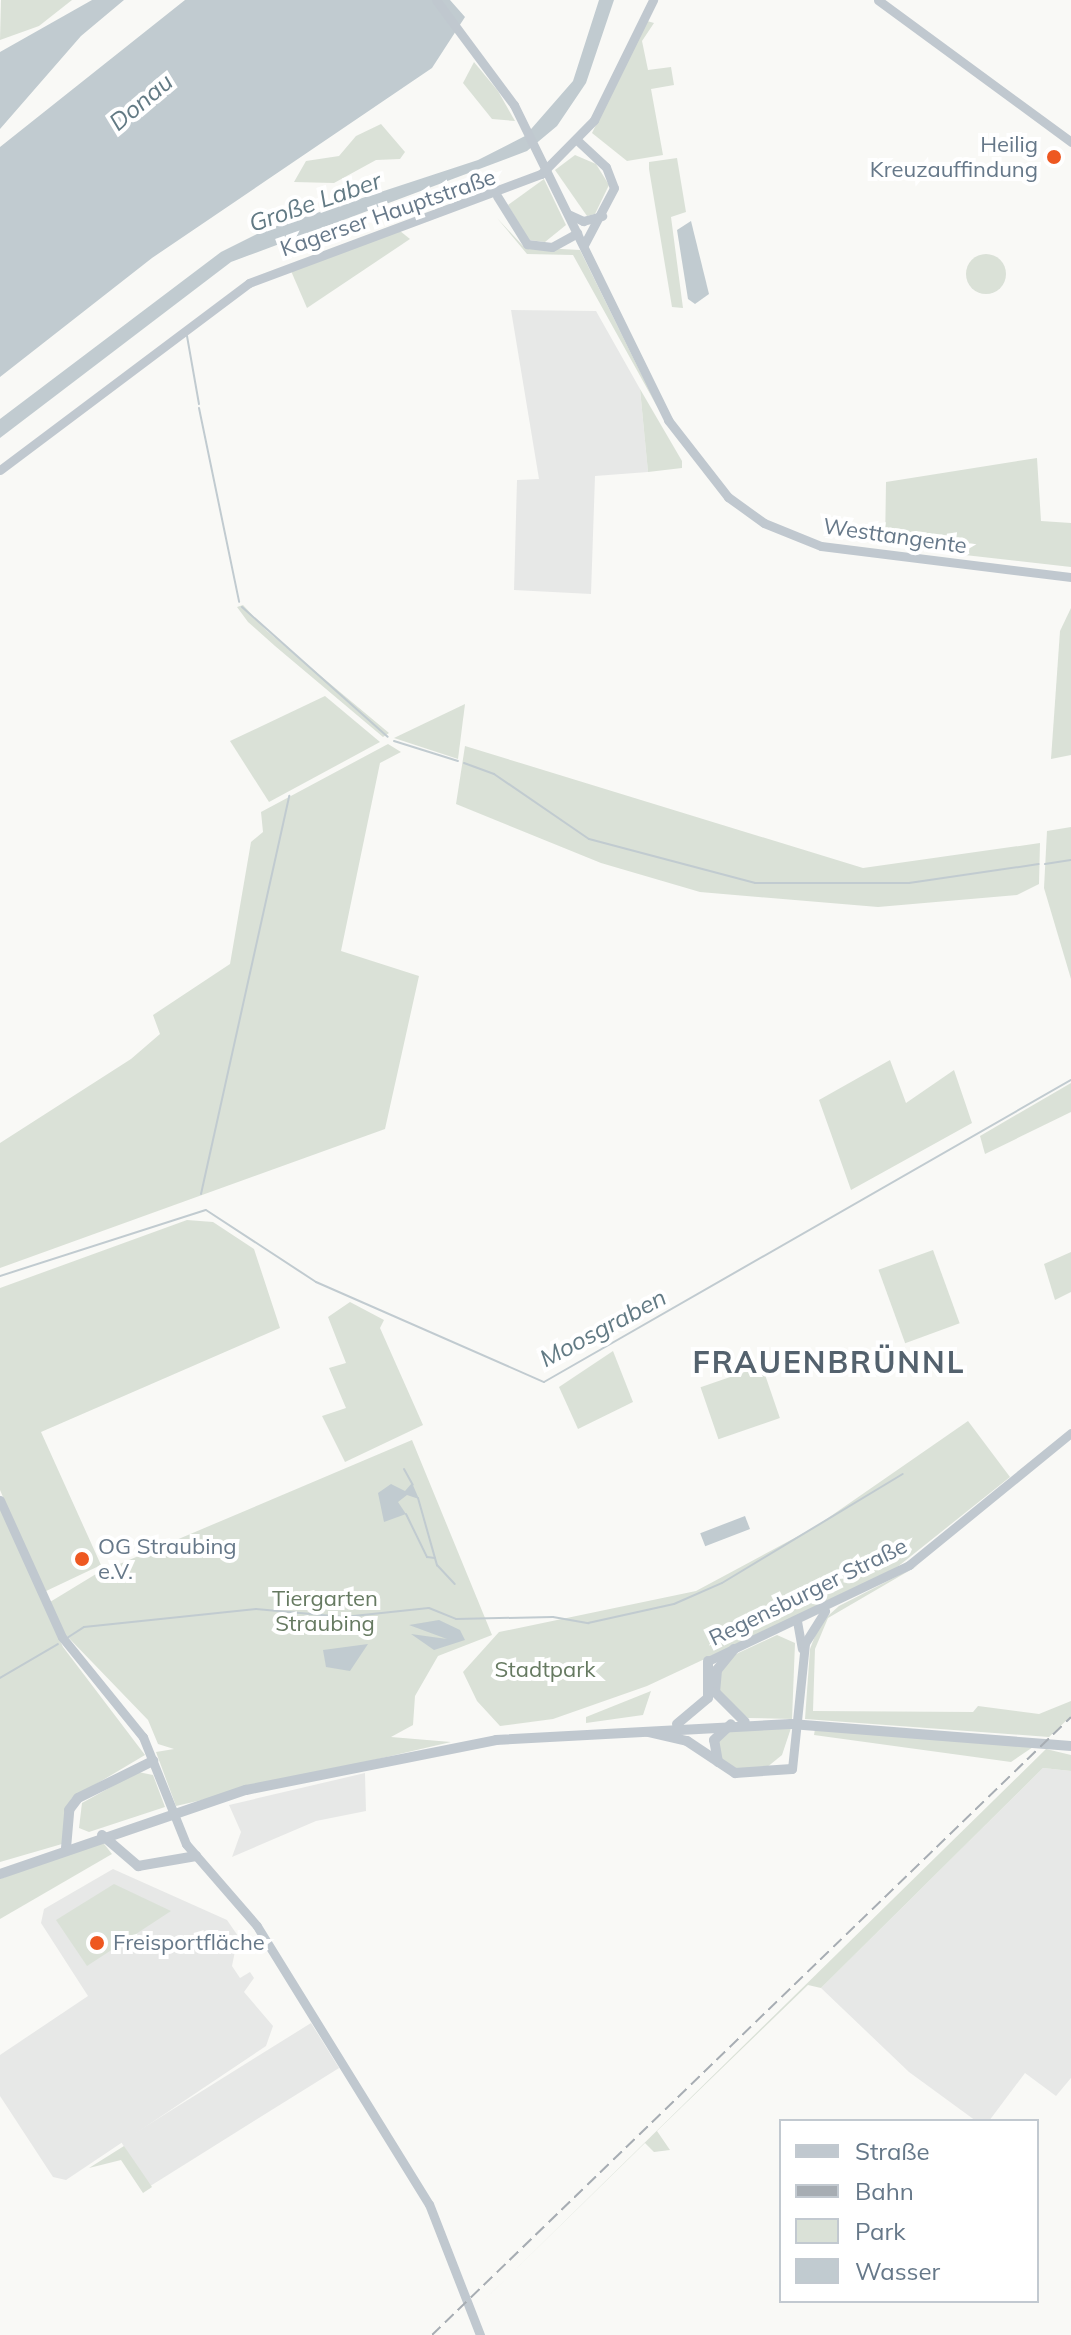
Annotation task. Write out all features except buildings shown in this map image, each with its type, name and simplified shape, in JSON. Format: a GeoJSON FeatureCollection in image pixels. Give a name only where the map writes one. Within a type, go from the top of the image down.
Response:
{"type":"FeatureCollection","features":[{"type":"Feature","properties":{"kind":"main road"},"geometry":{"type":"LineString","coordinates":[[734,1649],[717,1670],[717,1698],[746,1723]]}},
{"type":"Feature","properties":{"kind":"main road"},"geometry":{"type":"LineString","coordinates":[[708,1661],[717,1670]]}},
{"type":"Feature","properties":{"kind":"main road"},"geometry":{"type":"LineString","coordinates":[[674,1725],[708,1698],[708,1661]]}},
{"type":"Feature","properties":{"kind":"main road"},"geometry":{"type":"LineString","coordinates":[[0,1874],[87,1840],[173,1812],[397,1757],[614,1729],[746,1723],[805,1724],[1071,1746]]}},
{"type":"Feature","properties":{"kind":"main road"},"geometry":{"type":"LineString","coordinates":[[722,1767],[713,1743],[731,1724]]}},
{"type":"Feature","properties":{"kind":"main road"},"geometry":{"type":"LineString","coordinates":[[614,1729],[678,1738],[722,1767],[741,1775],[792,1769]]}},
{"type":"Feature","properties":{"kind":"main road"},"geometry":{"type":"LineString","coordinates":[[66,1848],[78,1798],[153,1761]]}},
{"type":"Feature","properties":{"kind":"main road"},"geometry":{"type":"LineString","coordinates":[[70,1828],[87,1840]]}},
{"type":"Feature","properties":{"kind":"main road"},"geometry":{"type":"LineString","coordinates":[[117,1844],[121,1829]]}},
{"type":"Feature","properties":{"kind":"main road"},"geometry":{"type":"LineString","coordinates":[[102,1835],[117,1844],[126,1859],[145,1868],[196,1856]]}},
{"type":"Feature","properties":{"kind":"street"},"geometry":{"type":"LineString","coordinates":[[436,0],[519,115],[567,214],[583,221],[602,216]]}},
{"type":"Feature","properties":{"kind":"street","name":"Kagerser Hauptstraße"},"geometry":{"type":"LineString","coordinates":[[0,470],[249,283],[315,254],[497,196],[541,174],[578,141],[653,0]]}},
{"type":"Feature","properties":{"kind":"street"},"geometry":{"type":"LineString","coordinates":[[878,0],[1071,142]]}},
{"type":"Feature","properties":{"kind":"street"},"geometry":{"type":"LineString","coordinates":[[578,141],[613,181],[612,204],[584,246]]}},
{"type":"Feature","properties":{"kind":"street"},"geometry":{"type":"LineString","coordinates":[[497,196],[510,228],[527,244],[552,247],[577,233]]}},
{"type":"Feature","properties":{"kind":"street","name":"Westtangente"},"geometry":{"type":"LineString","coordinates":[[567,214],[688,453],[728,497],[764,523],[841,550],[1071,577]]}},
{"type":"Feature","properties":{"kind":"street","name":"Regensburger Straße"},"geometry":{"type":"LineString","coordinates":[[708,1661],[834,1604],[918,1559],[1071,1433]]}},
{"type":"Feature","properties":{"kind":"street"},"geometry":{"type":"LineString","coordinates":[[0,1500],[62,1637],[131,1717],[196,1856],[273,1951],[429,2204],[480,2335]]}},
{"type":"Feature","properties":{"kind":"street"},"geometry":{"type":"LineString","coordinates":[[792,1769],[808,1633],[834,1604]]}},
{"type":"Feature","properties":{"kind":"street"},"geometry":{"type":"LineString","coordinates":[[797,1621],[808,1633]]}},
{"type":"Feature","properties":{"kind":"street"},"geometry":{"type":"LineString","coordinates":[[797,1621],[803,1655]]}},
{"type":"Feature","properties":{"kind":"shaded area"},"geometry":{"type":"Polygon","coordinates":[[[511,310],[596,311],[640,389],[648,472],[595,476],[591,594],[514,590],[517,480],[539,479],[511,310]]]}},
{"type":"Feature","properties":{"kind":"shaded area"},"geometry":{"type":"Polygon","coordinates":[[[1043,1768],[1071,1771],[1071,2078],[1056,2096],[1025,2073],[990,2119],[973,2119],[909,2072],[821,1988],[1043,1768]]]}},
{"type":"Feature","properties":{"kind":"shaded area"},"geometry":{"type":"Polygon","coordinates":[[[365,1773],[366,1811],[316,1821],[232,1857],[241,1832],[229,1805],[365,1773]]]}},
{"type":"Feature","properties":{"kind":"shaded area"},"geometry":{"type":"Polygon","coordinates":[[[113,1869],[227,1920],[238,1936],[232,1966],[240,1978],[250,1972],[254,1978],[244,1992],[273,2026],[266,2046],[66,2180],[53,2177],[0,2096],[0,2055],[88,1996],[41,1923],[44,1909],[113,1869]]]}},
{"type":"Feature","properties":{"kind":"shaded area"},"geometry":{"type":"Polygon","coordinates":[[[311,2023],[339,2068],[149,2187],[121,2142],[311,2023]]]}},
{"type":"Feature","properties":{"kind":"green space"},"geometry":{"type":"Polygon","coordinates":[[[1,0],[72,0],[39,26],[0,40],[1,0]]]}},
{"type":"Feature","properties":{"kind":"green space"},"geometry":{"type":"Polygon","coordinates":[[[647,21],[654,23],[642,41],[648,70],[671,67],[674,85],[651,89],[663,155],[627,161],[592,133],[647,21]]]}},
{"type":"Feature","properties":{"kind":"green space"},"geometry":{"type":"Polygon","coordinates":[[[474,62],[498,91],[515,121],[492,119],[463,83],[474,62]]]}},
{"type":"Feature","properties":{"kind":"green space"},"geometry":{"type":"Polygon","coordinates":[[[381,124],[405,152],[400,159],[376,160],[334,183],[294,182],[306,161],[339,156],[356,136],[381,124]]]}},
{"type":"Feature","properties":{"kind":"green space"},"geometry":{"type":"Polygon","coordinates":[[[575,155],[596,164],[609,185],[595,214],[587,216],[555,170],[575,155]]]}},
{"type":"Feature","properties":{"kind":"green space"},"geometry":{"type":"Polygon","coordinates":[[[677,158],[686,212],[671,217],[683,308],[672,307],[649,169],[649,162],[677,158]]]}},
{"type":"Feature","properties":{"kind":"green space"},"geometry":{"type":"Polygon","coordinates":[[[544,179],[566,225],[545,242],[529,240],[508,205],[544,179]]]}},
{"type":"Feature","properties":{"kind":"green space"},"geometry":{"type":"Polygon","coordinates":[[[497,218],[524,247],[580,250],[659,410],[573,255],[527,254],[497,218]]]}},
{"type":"Feature","properties":{"kind":"green space"},"geometry":{"type":"Polygon","coordinates":[[[400,231],[410,239],[307,308],[291,271],[400,231]]]}},
{"type":"Feature","properties":{"kind":"green space"},"geometry":{"type":"Polygon","coordinates":[[[986,254],[1000,260],[1006,274],[1000,288],[986,294],[972,288],[966,274],[972,260],[986,254]]]}},
{"type":"Feature","properties":{"kind":"green space"},"geometry":{"type":"Polygon","coordinates":[[[640,389],[682,461],[682,468],[648,472],[640,389]]]}},
{"type":"Feature","properties":{"kind":"green space"},"geometry":{"type":"Polygon","coordinates":[[[1037,458],[1041,521],[1071,523],[1071,567],[885,546],[886,482],[1037,458]]]}},
{"type":"Feature","properties":{"kind":"green space"},"geometry":{"type":"Polygon","coordinates":[[[243,605],[267,631],[389,733],[383,737],[275,646],[248,622],[237,607],[243,605]]]}},
{"type":"Feature","properties":{"kind":"green space"},"geometry":{"type":"Polygon","coordinates":[[[1071,608],[1071,755],[1051,759],[1060,631],[1071,608]]]}},
{"type":"Feature","properties":{"kind":"green space"},"geometry":{"type":"Polygon","coordinates":[[[325,696],[380,742],[269,802],[230,741],[325,696]]]}},
{"type":"Feature","properties":{"kind":"green space"},"geometry":{"type":"Polygon","coordinates":[[[465,704],[458,759],[394,738],[465,704]]]}},
{"type":"Feature","properties":{"kind":"green space"},"geometry":{"type":"Polygon","coordinates":[[[388,744],[401,752],[380,763],[341,951],[419,976],[385,1129],[0,1268],[0,1143],[131,1059],[160,1034],[153,1015],[230,964],[251,842],[263,832],[261,812],[388,744]]]}},
{"type":"Feature","properties":{"kind":"green space"},"geometry":{"type":"Polygon","coordinates":[[[465,746],[863,868],[1040,843],[1039,884],[1017,895],[878,907],[700,892],[601,863],[456,804],[465,746]]]}},
{"type":"Feature","properties":{"kind":"green space"},"geometry":{"type":"Polygon","coordinates":[[[1071,827],[1071,979],[1044,888],[1047,831],[1071,827]]]}},
{"type":"Feature","properties":{"kind":"green space"},"geometry":{"type":"Polygon","coordinates":[[[890,1060],[906,1103],[954,1070],[972,1123],[851,1190],[819,1100],[890,1060]]]}},
{"type":"Feature","properties":{"kind":"green space"},"geometry":{"type":"Polygon","coordinates":[[[1071,1083],[1071,1112],[985,1154],[980,1136],[1071,1083]]]}},
{"type":"Feature","properties":{"kind":"green space"},"geometry":{"type":"Polygon","coordinates":[[[187,1220],[213,1222],[254,1249],[280,1328],[41,1432],[101,1565],[44,1592],[0,1490],[0,1288],[187,1220]]]}},
{"type":"Feature","properties":{"kind":"green space"},"geometry":{"type":"Polygon","coordinates":[[[933,1250],[960,1323],[905,1343],[878,1270],[933,1250]]]}},
{"type":"Feature","properties":{"kind":"green space"},"geometry":{"type":"Polygon","coordinates":[[[1071,1252],[1071,1292],[1055,1300],[1044,1264],[1071,1252]]]}},
{"type":"Feature","properties":{"kind":"green space"},"geometry":{"type":"Polygon","coordinates":[[[350,1302],[384,1320],[380,1328],[423,1425],[345,1462],[322,1416],[346,1408],[329,1368],[346,1363],[328,1317],[350,1302]]]}},
{"type":"Feature","properties":{"kind":"green space"},"geometry":{"type":"Polygon","coordinates":[[[613,1351],[633,1402],[578,1429],[559,1387],[613,1351]]]}},
{"type":"Feature","properties":{"kind":"green space"},"geometry":{"type":"Polygon","coordinates":[[[762,1366],[780,1418],[718,1439],[701,1387],[762,1366]]]}},
{"type":"Feature","properties":{"kind":"green space","name":"Stadtpark"},"geometry":{"type":"Polygon","coordinates":[[[968,1421],[1010,1477],[891,1572],[647,1686],[553,1719],[500,1726],[477,1701],[463,1672],[499,1632],[696,1591],[815,1527],[968,1421]]]}},
{"type":"Feature","properties":{"kind":"green space","name":"Tiergarten Straubing"},"geometry":{"type":"Polygon","coordinates":[[[412,1440],[492,1635],[438,1656],[415,1696],[413,1725],[391,1737],[451,1742],[176,1806],[156,1752],[174,1749],[158,1744],[148,1720],[65,1634],[50,1602],[96,1574],[412,1440]]]}},
{"type":"Feature","properties":{"kind":"green space"},"geometry":{"type":"Polygon","coordinates":[[[0,1508],[63,1647],[145,1755],[71,1799],[62,1844],[0,1862],[0,1508]]]}},
{"type":"Feature","properties":{"kind":"green space"},"geometry":{"type":"Polygon","coordinates":[[[919,1565],[828,1618],[815,1649],[813,1711],[973,1712],[978,1706],[1039,1714],[1071,1701],[1071,1716],[1049,1737],[805,1719],[810,1649],[820,1623],[839,1606],[919,1565]]]}},
{"type":"Feature","properties":{"kind":"green space"},"geometry":{"type":"Polygon","coordinates":[[[777,1635],[795,1643],[792,1719],[748,1718],[719,1694],[720,1672],[734,1655],[777,1635]]]}},
{"type":"Feature","properties":{"kind":"green space"},"geometry":{"type":"Polygon","coordinates":[[[651,1691],[643,1715],[586,1723],[586,1717],[651,1691]]]}},
{"type":"Feature","properties":{"kind":"green space"},"geometry":{"type":"Polygon","coordinates":[[[791,1728],[782,1755],[766,1768],[745,1772],[722,1762],[716,1743],[726,1730],[791,1728]]]}},
{"type":"Feature","properties":{"kind":"green space"},"geometry":{"type":"Polygon","coordinates":[[[815,1729],[1033,1747],[1011,1762],[814,1735],[815,1729]]]}},
{"type":"Feature","properties":{"kind":"green space"},"geometry":{"type":"Polygon","coordinates":[[[1046,1749],[1071,1755],[1071,1771],[1043,1768],[821,1988],[808,1985],[657,2131],[670,2150],[654,2152],[645,2143],[475,2309],[1046,1749]]]}},
{"type":"Feature","properties":{"kind":"green space"},"geometry":{"type":"Polygon","coordinates":[[[138,1772],[153,1775],[165,1807],[89,1832],[79,1828],[82,1803],[138,1772]]]}},
{"type":"Feature","properties":{"kind":"green space"},"geometry":{"type":"Polygon","coordinates":[[[101,1840],[112,1854],[0,1919],[0,1879],[101,1840]]]}},
{"type":"Feature","properties":{"kind":"green space","name":"Freisportfläche"},"geometry":{"type":"Polygon","coordinates":[[[114,1884],[171,1911],[87,1966],[56,1920],[114,1884]]]}},
{"type":"Feature","properties":{"kind":"green space"},"geometry":{"type":"Polygon","coordinates":[[[124,2146],[152,2187],[143,2193],[121,2160],[89,2168],[124,2146]]]}},
{"type":"Feature","properties":{"kind":"water"},"geometry":{"type":"Polygon","coordinates":[[[92,0],[124,0],[81,36],[0,129],[0,52],[92,0]]]}},
{"type":"Feature","properties":{"kind":"water","name":"Donau"},"geometry":{"type":"Polygon","coordinates":[[[185,0],[450,0],[465,17],[432,68],[152,258],[0,377],[0,147],[185,0]]]}},
{"type":"Feature","properties":{"kind":"water"},"geometry":{"type":"Polygon","coordinates":[[[599,0],[614,0],[586,83],[557,126],[527,151],[231,262],[0,438],[0,419],[221,252],[265,230],[478,160],[525,136],[573,81],[599,0]]]}},
{"type":"Feature","properties":{"kind":"water"},"geometry":{"type":"Polygon","coordinates":[[[691,221],[709,294],[695,304],[688,299],[677,230],[691,221]]]}},
{"type":"Feature","properties":{"kind":"water"},"geometry":{"type":"Polygon","coordinates":[[[412,1483],[419,1499],[407,1495],[398,1502],[406,1514],[384,1522],[378,1493],[391,1484],[405,1491],[412,1483]]]}},
{"type":"Feature","properties":{"kind":"water"},"geometry":{"type":"Polygon","coordinates":[[[745,1516],[750,1529],[705,1546],[700,1533],[745,1516]]]}},
{"type":"Feature","properties":{"kind":"water"},"geometry":{"type":"Polygon","coordinates":[[[439,1620],[460,1630],[465,1640],[434,1650],[411,1634],[447,1639],[409,1625],[439,1620]]]}},
{"type":"Feature","properties":{"kind":"water"},"geometry":{"type":"Polygon","coordinates":[[[368,1644],[350,1671],[326,1667],[323,1650],[368,1644]]]}},
{"type":"Feature","properties":{"kind":"waterway"},"geometry":{"type":"LineString","coordinates":[[187,336],[199,404]]}},
{"type":"Feature","properties":{"kind":"waterway"},"geometry":{"type":"LineString","coordinates":[[199,408],[239,602]]}},
{"type":"Feature","properties":{"kind":"waterway"},"geometry":{"type":"LineString","coordinates":[[242,607],[388,737]]}},
{"type":"Feature","properties":{"kind":"waterway"},"geometry":{"type":"LineString","coordinates":[[394,741],[458,761]]}},
{"type":"Feature","properties":{"kind":"waterway"},"geometry":{"type":"LineString","coordinates":[[464,763],[494,774],[589,839],[755,883],[909,883],[1039,864]]}},
{"type":"Feature","properties":{"kind":"waterway"},"geometry":{"type":"LineString","coordinates":[[201,1194],[289,796]]}},
{"type":"Feature","properties":{"kind":"waterway"},"geometry":{"type":"LineString","coordinates":[[1045,864],[1071,860]]}},
{"type":"Feature","properties":{"kind":"waterway","name":"Moosgraben"},"geometry":{"type":"LineString","coordinates":[[0,1276],[206,1210],[316,1282],[544,1382],[1071,1080]]}},
{"type":"Feature","properties":{"kind":"waterway"},"geometry":{"type":"LineString","coordinates":[[404,1469],[413,1485]]}},
{"type":"Feature","properties":{"kind":"waterway"},"geometry":{"type":"LineString","coordinates":[[67,1638],[84,1627],[256,1609],[344,1617],[429,1608],[456,1619],[553,1617],[588,1623],[674,1604],[722,1583],[903,1474]]}},
{"type":"Feature","properties":{"kind":"waterway"},"geometry":{"type":"LineString","coordinates":[[418,1498],[437,1565],[455,1584]]}},
{"type":"Feature","properties":{"kind":"waterway"},"geometry":{"type":"LineString","coordinates":[[406,1514],[427,1557],[435,1558]]}},
{"type":"Feature","properties":{"kind":"waterway"},"geometry":{"type":"LineString","coordinates":[[0,1678],[58,1644]]}},
{"type":"Feature","properties":{"kind":"railway"},"geometry":{"type":"LineString","coordinates":[[432,2335],[1071,1717]]}},
{"type":"Feature","properties":{"kind":"place","name":"Heilig Kreuzauffindung"},"geometry":{"type":"Point","coordinates":[1054,157]}},
{"type":"Feature","properties":{"kind":"place","name":"OG Straubing e.V."},"geometry":{"type":"Point","coordinates":[82,1559]}},
{"type":"Feature","properties":{"kind":"place","name":"Freisportfläche"},"geometry":{"type":"Point","coordinates":[97,1943]}},
{"type":"Feature","properties":{"kind":"district","name":"FRAUENBRÜNNL"},"geometry":{"type":"Point","coordinates":[829,1362]}},
{"type":"Feature","properties":{"kind":"water label","name":"Große Laber"},"geometry":{"type":"Point","coordinates":[315,202]}}]}
